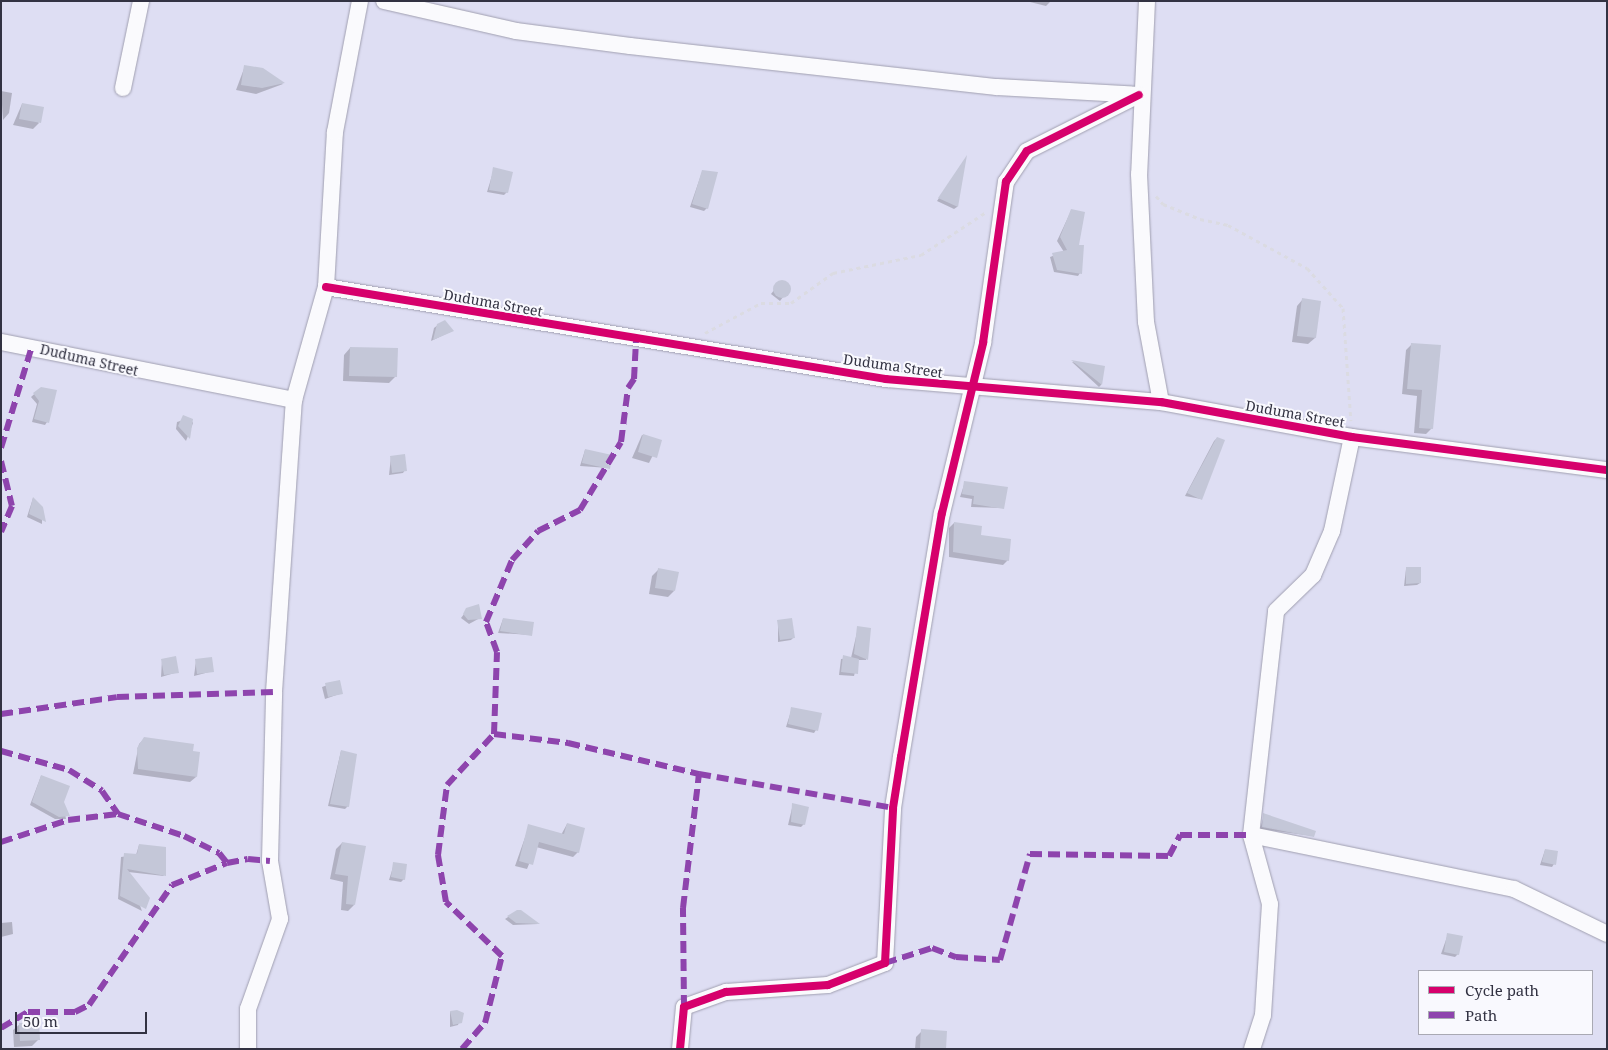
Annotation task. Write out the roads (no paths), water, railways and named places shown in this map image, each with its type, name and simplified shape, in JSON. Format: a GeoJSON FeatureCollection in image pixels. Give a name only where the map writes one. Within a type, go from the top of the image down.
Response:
{"type":"FeatureCollection","features":[{"type":"Feature","properties":{"kind":"street"},"geometry":{"type":"LineString","coordinates":[[123,88],[140,1]]}},
{"type":"Feature","properties":{"kind":"street"},"geometry":{"type":"LineString","coordinates":[[248,1049],[248,1010],[280,919],[270,861],[274,692],[294,400],[326,287],[335,132],[360,1]]}},
{"type":"Feature","properties":{"kind":"street"},"geometry":{"type":"LineString","coordinates":[[384,1],[516,31],[630,46],[987,86],[1140,95]]}},
{"type":"Feature","properties":{"kind":"street"},"geometry":{"type":"LineString","coordinates":[[1147,1],[1140,95],[1139,174],[1146,322],[1161,402]]}},
{"type":"Feature","properties":{"kind":"street"},"geometry":{"type":"LineString","coordinates":[[680,1049],[684,1007],[726,992],[828,985],[885,963],[894,800],[942,514],[972,390],[1006,182],[1027,151],[1140,95]]}},
{"type":"Feature","properties":{"kind":"street","name":"Duduma Street"},"geometry":{"type":"LineString","coordinates":[[326,287],[686,347],[972,390],[1161,402],[1352,437],[1607,470]]}},
{"type":"Feature","properties":{"kind":"street","name":"Duduma Street"},"geometry":{"type":"LineString","coordinates":[[1,342],[294,400]]}},
{"type":"Feature","properties":{"kind":"street"},"geometry":{"type":"LineString","coordinates":[[1252,1049],[1263,1015],[1270,904],[1251,835],[1276,611],[1313,575],[1332,531],[1352,437]]}},
{"type":"Feature","properties":{"kind":"street"},"geometry":{"type":"LineString","coordinates":[[1251,835],[1514,889],[1607,934]]}}]}
